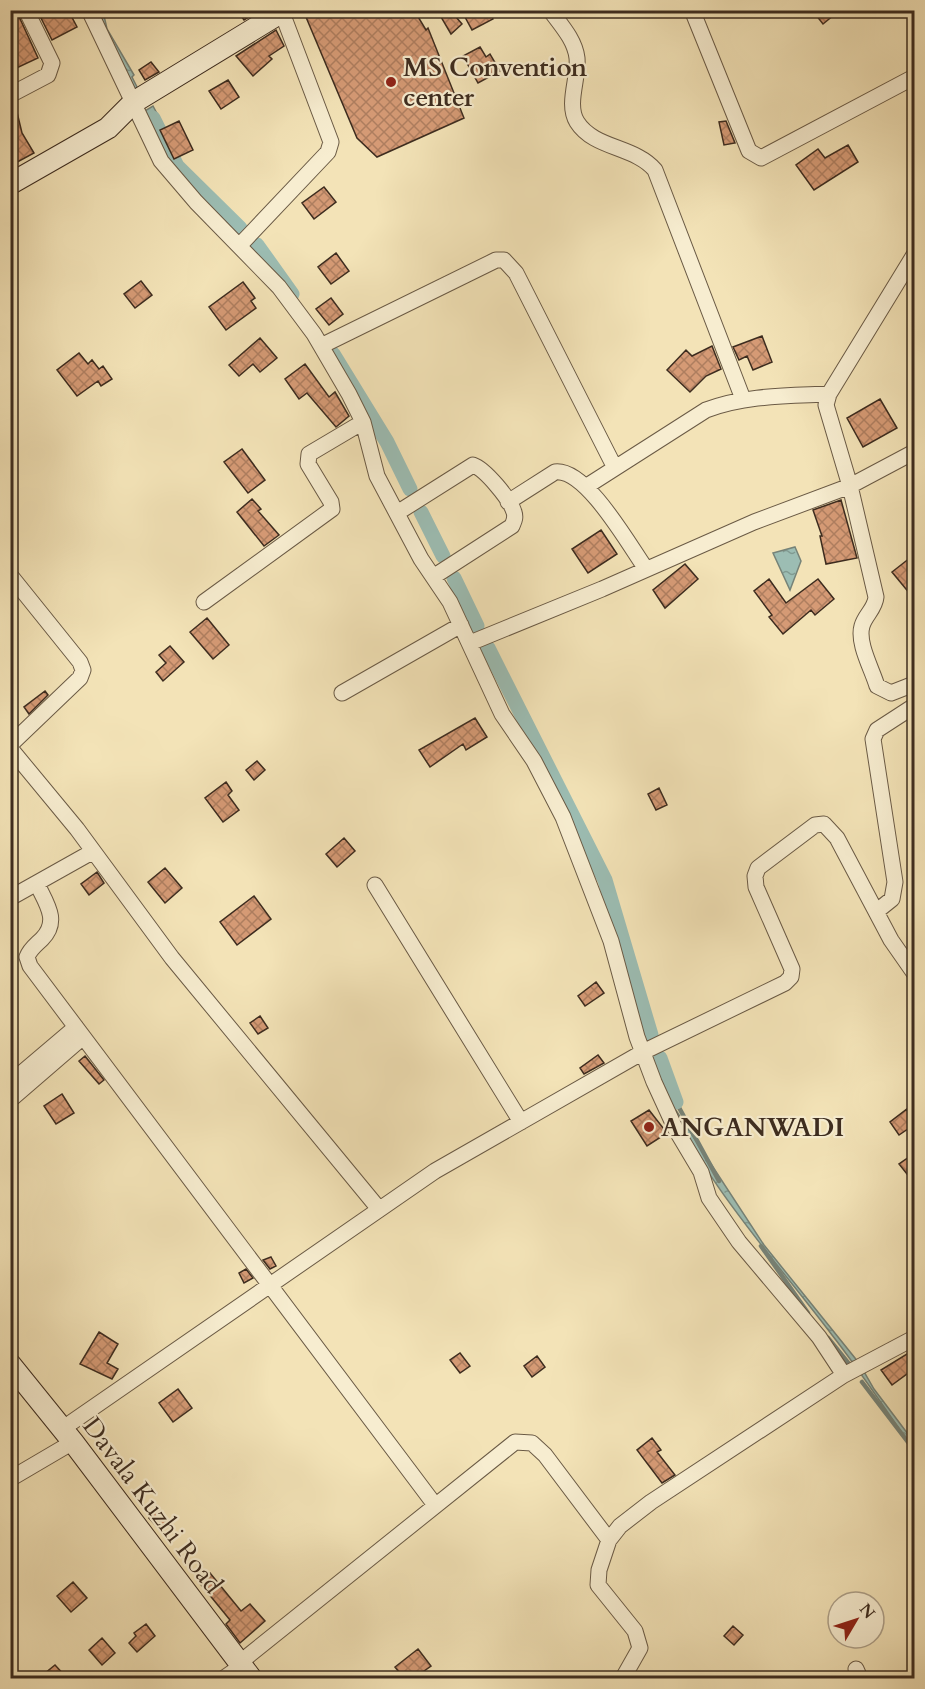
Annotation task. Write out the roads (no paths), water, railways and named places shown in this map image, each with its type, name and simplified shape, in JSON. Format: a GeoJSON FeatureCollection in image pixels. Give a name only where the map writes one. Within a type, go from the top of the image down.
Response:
{"type":"FeatureCollection","features":[{"type":"Feature","properties":{"kind":"street"},"geometry":{"type":"LineString","coordinates":[[10,95],[48,75],[52,63],[26,10]]}},
{"type":"Feature","properties":{"kind":"street"},"geometry":{"type":"LineString","coordinates":[[89,10],[161,161],[279,287],[321,346],[363,422],[377,476],[433,577],[450,602],[502,714],[534,761],[563,818],[611,941],[643,1052],[676,1130],[701,1172],[709,1198],[739,1242],[819,1337],[844,1375]]}},
{"type":"Feature","properties":{"kind":"street"},"geometry":{"type":"LineString","coordinates":[[550,10],[575,48],[578,60],[573,112],[577,122],[593,137],[640,157],[655,170],[743,399]]}},
{"type":"Feature","properties":{"kind":"street"},"geometry":{"type":"LineString","coordinates":[[692,10],[749,151],[761,158],[915,77]]}},
{"type":"Feature","properties":{"kind":"street"},"geometry":{"type":"LineString","coordinates":[[10,184],[108,128],[134,102],[283,11],[331,142],[328,152],[239,246]]}},
{"type":"Feature","properties":{"kind":"street"},"geometry":{"type":"LineString","coordinates":[[915,255],[829,394],[826,405],[850,486],[876,597],[875,605],[864,621],[861,635],[877,686],[891,693],[915,684]]}},
{"type":"Feature","properties":{"kind":"street"},"geometry":{"type":"LineString","coordinates":[[321,346],[496,260],[504,260],[516,273],[615,468]]}},
{"type":"Feature","properties":{"kind":"street"},"geometry":{"type":"LineString","coordinates":[[586,486],[706,410],[743,399],[829,394]]}},
{"type":"Feature","properties":{"kind":"street"},"geometry":{"type":"LineString","coordinates":[[204,602],[332,509],[331,502],[308,464],[309,454],[363,422]]}},
{"type":"Feature","properties":{"kind":"street"},"geometry":{"type":"LineString","coordinates":[[470,644],[754,522],[850,486],[915,452]]}},
{"type":"Feature","properties":{"kind":"street"},"geometry":{"type":"LineString","coordinates":[[397,513],[473,465],[481,468],[514,510],[516,518],[512,526],[433,577]]}},
{"type":"Feature","properties":{"kind":"street"},"geometry":{"type":"LineString","coordinates":[[508,502],[555,472],[562,471],[572,475],[586,486],[646,569]]}},
{"type":"Feature","properties":{"kind":"street"},"geometry":{"type":"LineString","coordinates":[[10,574],[80,662],[83,670],[80,678],[10,747],[172,958],[379,1209]]}},
{"type":"Feature","properties":{"kind":"street"},"geometry":{"type":"LineString","coordinates":[[342,693],[461,625]]}},
{"type":"Feature","properties":{"kind":"street"},"geometry":{"type":"LineString","coordinates":[[877,911],[892,899],[895,882],[873,739],[877,730],[913,710]]}},
{"type":"Feature","properties":{"kind":"street"},"geometry":{"type":"LineString","coordinates":[[10,1479],[269,1285],[435,1171],[643,1052],[777,987],[791,977],[792,969],[756,887],[754,876],[758,868],[815,825],[824,824],[832,830],[891,940],[915,973]]}},
{"type":"Feature","properties":{"kind":"street"},"geometry":{"type":"LineString","coordinates":[[10,898],[92,852]]}},
{"type":"Feature","properties":{"kind":"street"},"geometry":{"type":"LineString","coordinates":[[37,884],[52,918],[51,928],[30,950],[27,957],[30,966],[435,1505]]}},
{"type":"Feature","properties":{"kind":"street"},"geometry":{"type":"LineString","coordinates":[[375,885],[521,1122]]}},
{"type":"Feature","properties":{"kind":"street"},"geometry":{"type":"LineString","coordinates":[[10,1083],[80,1032]]}},
{"type":"Feature","properties":{"kind":"street"},"geometry":{"type":"LineString","coordinates":[[10,1100],[80,1032]]}},
{"type":"Feature","properties":{"kind":"street"},"geometry":{"type":"LineString","coordinates":[[623,1678],[640,1648],[634,1631],[598,1585],[599,1570],[609,1540],[620,1526],[651,1502],[844,1375],[915,1338]]}},
{"type":"Feature","properties":{"kind":"street","name":"Davala Kuzhi Road"},"geometry":{"type":"LineString","coordinates":[[10,1364],[68,1435],[244,1671]]}},
{"type":"Feature","properties":{"kind":"street"},"geometry":{"type":"LineString","coordinates":[[244,1671],[435,1505],[506,1448],[523,1441],[532,1443],[545,1455],[609,1540]]}},
{"type":"Feature","properties":{"kind":"lane"},"geometry":{"type":"LineString","coordinates":[[218,1678],[244,1671]]}},
{"type":"Feature","properties":{"kind":"water"},"geometry":{"type":"Polygon","coordinates":[[[98,11],[103,11],[107,29],[134,75],[132,77],[138,89],[133,92],[98,11]]]}},
{"type":"Feature","properties":{"kind":"water"},"geometry":{"type":"Polygon","coordinates":[[[153,106],[167,132],[157,135],[143,112],[153,106]]]}},
{"type":"Feature","properties":{"kind":"water"},"geometry":{"type":"Polygon","coordinates":[[[795,547],[801,561],[790,590],[773,553],[795,547]]]}},
{"type":"Feature","properties":{"kind":"water"},"geometry":{"type":"Polygon","coordinates":[[[664,1092],[764,1245],[859,1363],[874,1389],[914,1442],[914,1450],[843,1349],[719,1188],[680,1125],[664,1092]]]}},
{"type":"Feature","properties":{"kind":"waterway"},"geometry":{"type":"LineString","coordinates":[[153,118],[177,166],[240,228]]}},
{"type":"Feature","properties":{"kind":"waterway"},"geometry":{"type":"LineString","coordinates":[[257,245],[292,294]]}},
{"type":"Feature","properties":{"kind":"waterway"},"geometry":{"type":"LineString","coordinates":[[333,354],[387,442],[410,489]]}},
{"type":"Feature","properties":{"kind":"waterway"},"geometry":{"type":"LineString","coordinates":[[421,512],[443,556]]}},
{"type":"Feature","properties":{"kind":"waterway"},"geometry":{"type":"LineString","coordinates":[[454,578],[477,626]]}},
{"type":"Feature","properties":{"kind":"waterway"},"geometry":{"type":"LineString","coordinates":[[488,648],[605,880],[651,1035]]}},
{"type":"Feature","properties":{"kind":"waterway"},"geometry":{"type":"LineString","coordinates":[[660,1058],[676,1102]]}},
{"type":"Feature","properties":{"kind":"waterway"},"geometry":{"type":"LineString","coordinates":[[676,1102],[719,1181]]}},
{"type":"Feature","properties":{"kind":"waterway"},"geometry":{"type":"LineString","coordinates":[[761,1246],[808,1313]]}},
{"type":"Feature","properties":{"kind":"waterway"},"geometry":{"type":"LineString","coordinates":[[828,1338],[849,1364]]}},
{"type":"Feature","properties":{"kind":"waterway"},"geometry":{"type":"LineString","coordinates":[[862,1382],[914,1450]]}},
{"type":"Feature","properties":{"kind":"place","name":"MS Convention center"},"geometry":{"type":"Point","coordinates":[391,82]}},
{"type":"Feature","properties":{"kind":"place","name":"ANGANWADI"},"geometry":{"type":"Point","coordinates":[649,1127]}}]}
